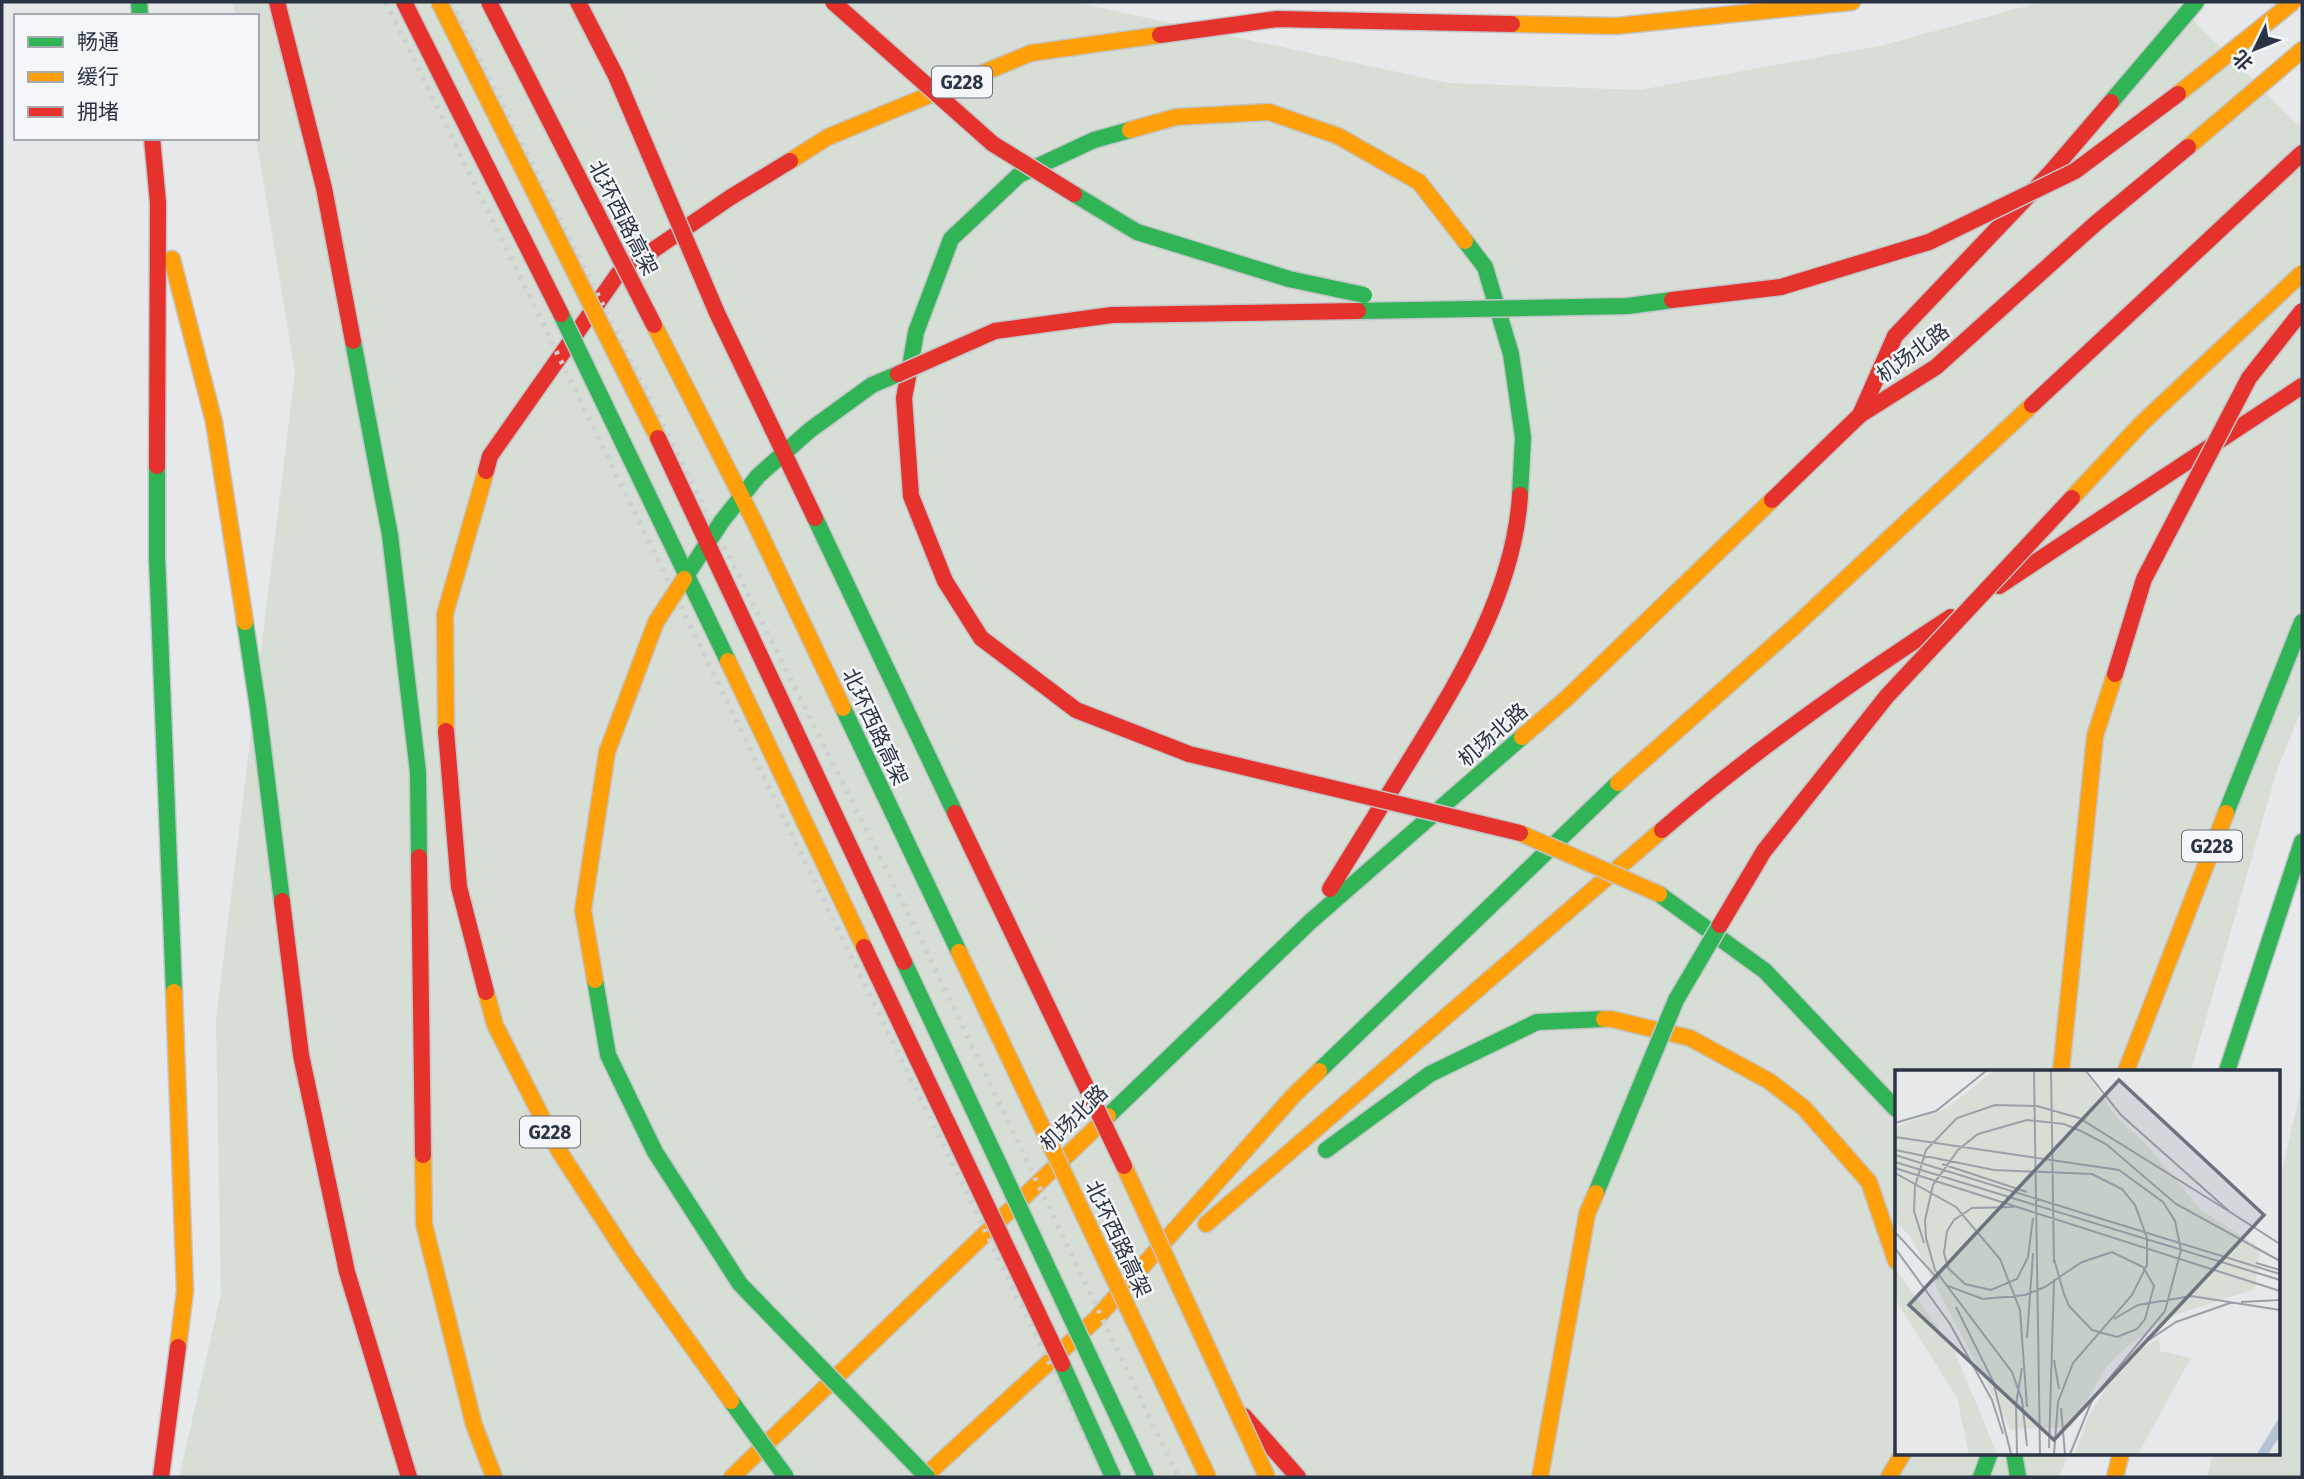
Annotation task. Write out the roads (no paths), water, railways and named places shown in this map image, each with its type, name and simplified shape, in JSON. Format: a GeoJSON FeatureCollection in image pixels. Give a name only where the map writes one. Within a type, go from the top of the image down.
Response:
{"type":"FeatureCollection","features":[{"type":"Feature","properties":{"kind":"main road"},"geometry":{"type":"LineString","coordinates":[[277,2],[324,188],[390,536],[418,772],[424,1224],[474,1425],[494,1477]]}},
{"type":"Feature","properties":{"kind":"main road"},"geometry":{"type":"LineString","coordinates":[[404,2],[603,399],[1032,1299],[1113,1477]]}},
{"type":"Feature","properties":{"kind":"main road"},"geometry":{"type":"LineString","coordinates":[[439,2],[640,401],[1146,1477]]}},
{"type":"Feature","properties":{"kind":"main road","name":"北环西路高架"},"geometry":{"type":"LineString","coordinates":[[489,2],[756,525],[1208,1477]]}},
{"type":"Feature","properties":{"kind":"main road"},"geometry":{"type":"LineString","coordinates":[[578,2],[616,76],[717,313],[1164,1250],[1267,1477]]}},
{"type":"Feature","properties":{"kind":"main road"},"geometry":{"type":"LineString","coordinates":[[833,2],[993,144],[1137,232],[1289,279],[1431,309]]}},
{"type":"Feature","properties":{"kind":"main road","name":"G228"},"geometry":{"type":"LineString","coordinates":[[786,1477],[623,1249],[559,1151],[495,1025],[459,887],[446,731],[445,614],[490,456],[618,274],[731,197],[828,137],[1031,53],[1277,19],[1616,26],[1852,2]]}},
{"type":"Feature","properties":{"kind":"main road"},"geometry":{"type":"LineString","coordinates":[[1860,415],[1895,336],[2050,173],[2196,2]]}},
{"type":"Feature","properties":{"kind":"main road"},"geometry":{"type":"LineString","coordinates":[[2293,2],[2158,110],[2075,171],[1929,242],[1781,287],[1628,306],[1112,315],[995,331],[872,384],[810,430],[758,476],[722,521],[656,622],[607,752],[583,909],[608,1055],[655,1152],[740,1284],[877,1423],[925,1477],[1096,1319],[1692,804],[1864,674],[2302,386]]}},
{"type":"Feature","properties":{"kind":"main road"},"geometry":{"type":"LineString","coordinates":[[1329,4],[1432,22]]}},
{"type":"Feature","properties":{"kind":"main road","name":"机场北路"},"geometry":{"type":"LineString","coordinates":[[732,1477],[1311,921],[1567,698],[1860,415],[1936,367],[2095,223],[2302,50]]}},
{"type":"Feature","properties":{"kind":"main road"},"geometry":{"type":"LineString","coordinates":[[1311,921],[1385,800],[1454,688],[1497,599],[1518,522],[1523,437],[1510,354],[1485,267],[1419,182],[1338,136],[1269,112],[1176,117],[1094,140],[1019,175],[951,239],[916,332],[904,398],[912,495],[945,581],[981,638],[1076,710],[1189,754],[1385,800],[1514,830],[1659,894],[1765,971],[1895,1108]]}},
{"type":"Feature","properties":{"kind":"main road"},"geometry":{"type":"LineString","coordinates":[[152,140],[158,203],[157,557],[185,1291],[161,1477]]}},
{"type":"Feature","properties":{"kind":"main road"},"geometry":{"type":"LineString","coordinates":[[1096,1319],[1294,1095],[1632,770],[1804,618],[2302,153]]}},
{"type":"Feature","properties":{"kind":"main road"},"geometry":{"type":"LineString","coordinates":[[158,203],[214,422],[258,708],[301,1055],[347,1272],[409,1477]]}},
{"type":"Feature","properties":{"kind":"main road"},"geometry":{"type":"LineString","coordinates":[[1540,1477],[1587,1214],[1676,1000],[1764,851],[1887,695],[2141,424],[2302,273]]}},
{"type":"Feature","properties":{"kind":"main road"},"geometry":{"type":"LineString","coordinates":[[2061,1070],[2095,736],[2144,579],[2249,379],[2302,312]]}},
{"type":"Feature","properties":{"kind":"main road","name":"G228"},"geometry":{"type":"LineString","coordinates":[[2126,1070],[2302,622]]}},
{"type":"Feature","properties":{"kind":"main road"},"geometry":{"type":"LineString","coordinates":[[2227,1070],[2302,842]]}},
{"type":"Feature","properties":{"kind":"main road"},"geometry":{"type":"LineString","coordinates":[[1319,1156],[1430,1074],[1537,1022],[1611,1019],[1690,1038],[1769,1081],[1804,1108],[1869,1182],[1895,1258]]}},
{"type":"Feature","properties":{"kind":"main road"},"geometry":{"type":"LineString","coordinates":[[1208,1238],[1252,1205]]}},
{"type":"Feature","properties":{"kind":"main road"},"geometry":{"type":"LineString","coordinates":[[1096,1319],[1185,1254]]}},
{"type":"Feature","properties":{"kind":"main road"},"geometry":{"type":"LineString","coordinates":[[1235,1406],[1298,1477]]}},
{"type":"Feature","properties":{"kind":"main road"},"geometry":{"type":"LineString","coordinates":[[1889,1477],[1902,1454]]}},
{"type":"Feature","properties":{"kind":"main road"},"geometry":{"type":"LineString","coordinates":[[1983,1477],[1990,1454]]}},
{"type":"Feature","properties":{"kind":"main road"},"geometry":{"type":"LineString","coordinates":[[2014,1454],[2018,1477]]}},
{"type":"Feature","properties":{"kind":"main road"},"geometry":{"type":"LineString","coordinates":[[2116,1477],[2121,1454]]}},
{"type":"Feature","properties":{"kind":"railway"},"geometry":{"type":"LineString","coordinates":[[386,2],[1105,1477]]}},
{"type":"Feature","properties":{"kind":"railway"},"geometry":{"type":"LineString","coordinates":[[451,2],[918,933],[1178,1477]]}}]}
